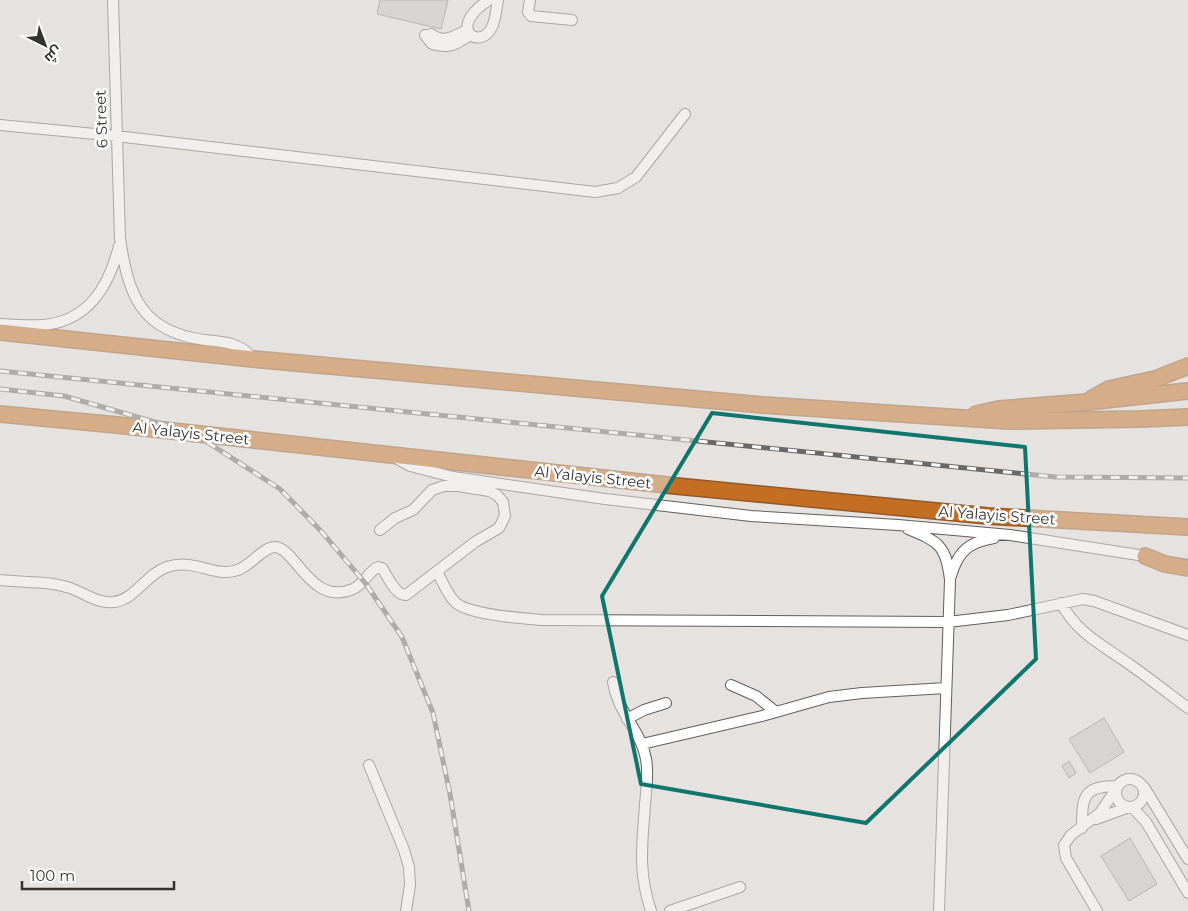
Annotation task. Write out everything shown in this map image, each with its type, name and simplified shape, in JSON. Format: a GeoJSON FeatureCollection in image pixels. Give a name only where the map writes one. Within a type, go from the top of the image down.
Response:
{"type":"FeatureCollection","features":[{"type":"Feature","properties":{"kind":"highway"},"geometry":{"type":"LineString","coordinates":[[0,332],[253,359],[763,406],[960,418],[1053,421],[1188,416]]}},
{"type":"Feature","properties":{"kind":"highway"},"geometry":{"type":"LineString","coordinates":[[1087,402],[1109,389],[1154,379],[1188,366]]}},
{"type":"Feature","properties":{"kind":"highway"},"geometry":{"type":"LineString","coordinates":[[960,418],[999,409],[1188,391]]}},
{"type":"Feature","properties":{"kind":"highway","name":"Al Yalayis Street"},"geometry":{"type":"LineString","coordinates":[[0,414],[392,454],[676,486],[968,514],[1188,527]]}},
{"type":"Feature","properties":{"kind":"highway"},"geometry":{"type":"LineString","coordinates":[[1145,556],[1188,558]]}},
{"type":"Feature","properties":{"kind":"highway"},"geometry":{"type":"LineString","coordinates":[[1145,556],[1165,564],[1188,568]]}},
{"type":"Feature","properties":{"kind":"street","name":"6 Street"},"geometry":{"type":"LineString","coordinates":[[113,0],[120,238]]}},
{"type":"Feature","properties":{"kind":"street"},"geometry":{"type":"LineString","coordinates":[[489,0],[472,14],[466,25],[468,33],[475,38],[482,37],[492,27],[498,0]]}},
{"type":"Feature","properties":{"kind":"street"},"geometry":{"type":"LineString","coordinates":[[530,0],[528,12],[531,16],[572,20]]}},
{"type":"Feature","properties":{"kind":"street"},"geometry":{"type":"LineString","coordinates":[[428,34],[446,40],[468,33]]}},
{"type":"Feature","properties":{"kind":"street"},"geometry":{"type":"LineString","coordinates":[[0,125],[116,136],[595,192],[618,188],[636,176],[685,114]]}},
{"type":"Feature","properties":{"kind":"street"},"geometry":{"type":"LineString","coordinates":[[0,324],[44,325],[63,320],[80,312],[97,297],[107,282],[114,266],[120,238]]}},
{"type":"Feature","properties":{"kind":"street"},"geometry":{"type":"LineString","coordinates":[[120,238],[128,282],[138,302],[152,319],[164,328],[179,335],[232,343],[244,349],[253,359]]}},
{"type":"Feature","properties":{"kind":"street"},"geometry":{"type":"LineString","coordinates":[[392,454],[396,459],[410,466],[453,477],[512,486],[751,516],[898,525],[1010,536],[1145,556]]}},
{"type":"Feature","properties":{"kind":"street"},"geometry":{"type":"LineString","coordinates":[[0,580],[52,583],[74,589],[101,601],[114,602],[126,598],[154,573],[168,567],[189,564],[220,571],[235,571],[249,565],[266,550],[275,547],[283,550],[313,582],[332,591],[352,590],[376,567],[380,567],[403,596],[475,542],[494,531],[502,524],[506,511],[498,495],[489,490],[458,486],[438,487],[427,494],[413,510],[395,518],[380,530]]}},
{"type":"Feature","properties":{"kind":"street"},"geometry":{"type":"LineString","coordinates":[[898,525],[928,537],[938,544],[945,554],[950,580],[939,911]]}},
{"type":"Feature","properties":{"kind":"street"},"geometry":{"type":"LineString","coordinates":[[950,580],[957,559],[965,550],[982,540],[1010,536]]}},
{"type":"Feature","properties":{"kind":"street"},"geometry":{"type":"LineString","coordinates":[[437,571],[452,600],[462,607],[525,618],[569,621],[948,622],[1008,614],[1077,599],[1089,599],[1188,635]]}},
{"type":"Feature","properties":{"kind":"street"},"geometry":{"type":"LineString","coordinates":[[1061,603],[1074,623],[1087,636],[1130,664],[1188,708]]}},
{"type":"Feature","properties":{"kind":"street"},"geometry":{"type":"LineString","coordinates":[[613,682],[617,699],[642,744],[647,759],[648,776],[641,870],[650,911]]}},
{"type":"Feature","properties":{"kind":"street"},"geometry":{"type":"LineString","coordinates":[[731,685],[756,696],[776,712]]}},
{"type":"Feature","properties":{"kind":"street"},"geometry":{"type":"LineString","coordinates":[[642,744],[846,694],[946,688]]}},
{"type":"Feature","properties":{"kind":"street"},"geometry":{"type":"LineString","coordinates":[[627,719],[644,710],[666,703]]}},
{"type":"Feature","properties":{"kind":"street"},"geometry":{"type":"LineString","coordinates":[[369,765],[404,850],[409,867],[410,884],[406,911]]}},
{"type":"Feature","properties":{"kind":"street"},"geometry":{"type":"LineString","coordinates":[[1097,911],[1066,858],[1064,845],[1067,840],[1093,820],[1106,806],[1117,787],[1124,780],[1128,778],[1137,780],[1143,786],[1188,859]]}},
{"type":"Feature","properties":{"kind":"street"},"geometry":{"type":"LineString","coordinates":[[1093,820],[1137,805],[1144,797],[1143,786]]}},
{"type":"Feature","properties":{"kind":"street"},"geometry":{"type":"LineString","coordinates":[[1082,828],[1082,807],[1088,793],[1099,787],[1117,787]]}},
{"type":"Feature","properties":{"kind":"street"},"geometry":{"type":"LineString","coordinates":[[1117,787],[1117,799],[1120,803],[1131,807],[1142,816],[1188,893]]}},
{"type":"Feature","properties":{"kind":"street"},"geometry":{"type":"LineString","coordinates":[[670,911],[688,908],[740,887]]}},
{"type":"Feature","properties":{"kind":"highlighted area"},"geometry":{"type":"Polygon","coordinates":[[[712,413],[1025,447],[1036,659],[866,823],[641,784],[602,596],[712,413]]]}},
{"type":"Feature","properties":{"kind":"building"},"geometry":{"type":"Polygon","coordinates":[[[380,0],[448,0],[441,29],[377,14],[380,0]]]}},
{"type":"Feature","properties":{"kind":"building"},"geometry":{"type":"Polygon","coordinates":[[[1104,718],[1124,752],[1090,773],[1069,739],[1104,718]]]}},
{"type":"Feature","properties":{"kind":"building"},"geometry":{"type":"Polygon","coordinates":[[[1069,761],[1076,773],[1069,778],[1062,766],[1069,761]]]}},
{"type":"Feature","properties":{"kind":"building"},"geometry":{"type":"Polygon","coordinates":[[[1130,838],[1157,884],[1129,901],[1101,856],[1130,838]]]}},
{"type":"Feature","properties":{"kind":"railway"},"geometry":{"type":"LineString","coordinates":[[0,371],[1056,477],[1188,478]]}},
{"type":"Feature","properties":{"kind":"railway"},"geometry":{"type":"LineString","coordinates":[[0,389],[64,396],[193,433],[280,489],[321,531],[366,584],[402,637],[433,713],[450,794],[469,911]]}}]}
